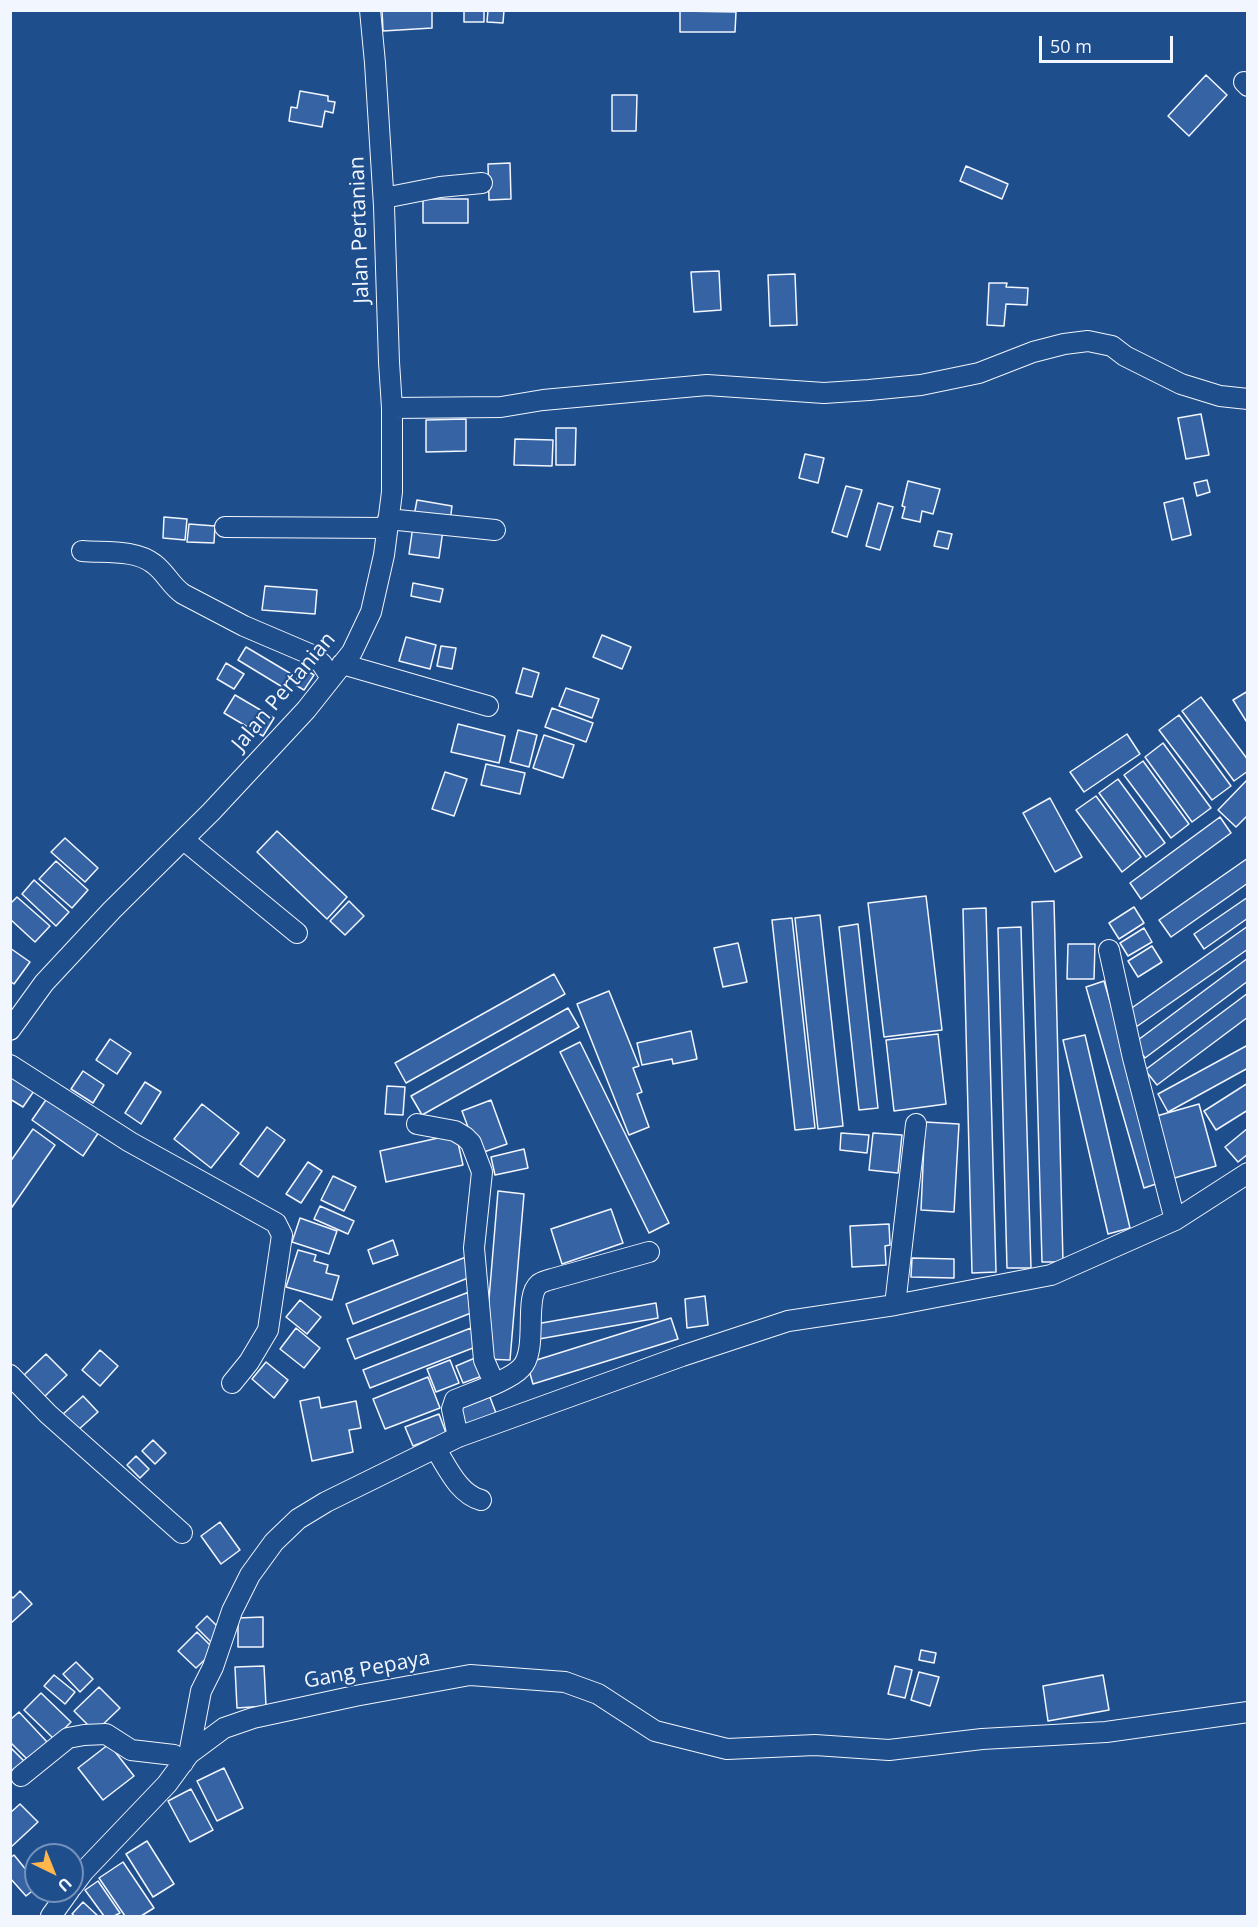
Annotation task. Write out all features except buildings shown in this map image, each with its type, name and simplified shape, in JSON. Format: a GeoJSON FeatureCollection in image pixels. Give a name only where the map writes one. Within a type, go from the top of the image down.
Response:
{"type":"FeatureCollection","features":[{"type":"Feature","properties":{"kind":"street","name":"Jalan Pertanian"},"geometry":{"type":"LineString","coordinates":[[10,1030],[44,983],[112,910],[184,840],[306,710],[352,652],[371,612],[384,555],[392,492],[392,408],[384,198],[370,10]]}},
{"type":"Feature","properties":{"kind":"street"},"geometry":{"type":"LineString","coordinates":[[384,198],[440,187],[482,183]]}},
{"type":"Feature","properties":{"kind":"street"},"geometry":{"type":"LineString","coordinates":[[392,408],[501,407],[543,400],[707,385],[824,393],[880,389],[921,385],[979,373],[1033,352],[1088,341],[1112,346],[1125,356],[1181,384],[1220,396],[1248,399]]}},
{"type":"Feature","properties":{"kind":"street"},"geometry":{"type":"LineString","coordinates":[[225,527],[388,524],[495,530]]}},
{"type":"Feature","properties":{"kind":"street"},"geometry":{"type":"LineString","coordinates":[[82,551],[136,554],[155,564],[183,594],[244,626],[312,655],[322,664],[337,671],[488,706]]}},
{"type":"Feature","properties":{"kind":"street"},"geometry":{"type":"LineString","coordinates":[[184,840],[297,933]]}},
{"type":"Feature","properties":{"kind":"street"},"geometry":{"type":"LineString","coordinates":[[1109,950],[1133,1058],[1175,1220]]}},
{"type":"Feature","properties":{"kind":"street"},"geometry":{"type":"LineString","coordinates":[[10,1065],[130,1142],[276,1223],[282,1235],[268,1330],[249,1362],[232,1383]]}},
{"type":"Feature","properties":{"kind":"street"},"geometry":{"type":"LineString","coordinates":[[417,1124],[455,1131],[465,1137],[471,1143],[482,1172],[474,1248],[484,1360],[494,1383]]}},
{"type":"Feature","properties":{"kind":"street"},"geometry":{"type":"LineString","coordinates":[[895,1305],[916,1124]]}},
{"type":"Feature","properties":{"kind":"street"},"geometry":{"type":"LineString","coordinates":[[21,1776],[68,1738],[84,1735],[106,1734],[131,1750],[174,1755],[186,1759],[201,1691],[213,1667],[232,1611],[250,1575],[274,1542],[298,1519],[435,1448],[458,1437],[682,1356],[788,1321],[895,1305],[1051,1275],[1175,1220],[1248,1173]]}},
{"type":"Feature","properties":{"kind":"street"},"geometry":{"type":"LineString","coordinates":[[458,1437],[452,1409],[455,1400],[520,1369],[525,1362],[530,1343],[532,1296],[538,1285],[649,1252]]}},
{"type":"Feature","properties":{"kind":"street"},"geometry":{"type":"LineString","coordinates":[[10,1375],[48,1414],[182,1533]]}},
{"type":"Feature","properties":{"kind":"street"},"geometry":{"type":"LineString","coordinates":[[435,1448],[463,1491],[472,1498],[481,1500]]}},
{"type":"Feature","properties":{"kind":"street","name":"Gang Pepaya"},"geometry":{"type":"LineString","coordinates":[[84,1871],[167,1784],[186,1759],[224,1728],[253,1718],[355,1696],[470,1676],[565,1682],[598,1694],[655,1731],[728,1749],[814,1745],[889,1749],[982,1739],[1106,1732],[1248,1712]]}},
{"type":"Feature","properties":{"kind":"street"},"geometry":{"type":"LineString","coordinates":[[51,1917],[61,1903]]}}]}
